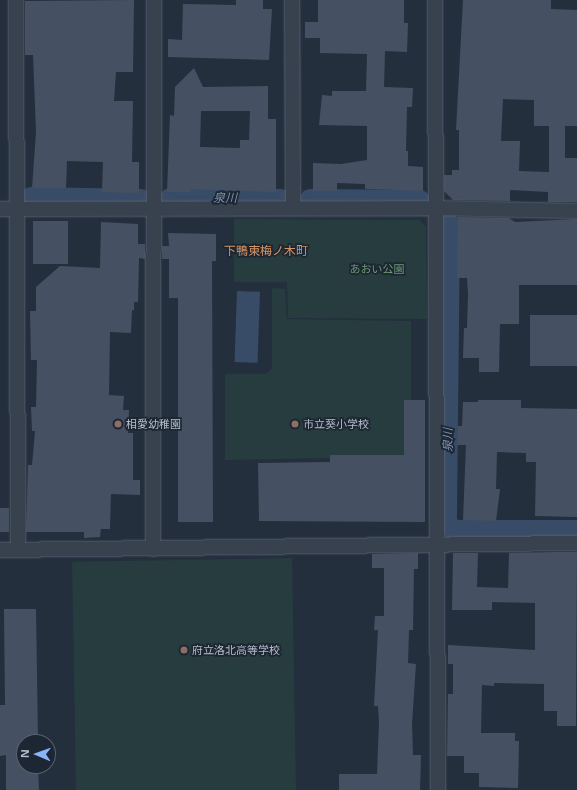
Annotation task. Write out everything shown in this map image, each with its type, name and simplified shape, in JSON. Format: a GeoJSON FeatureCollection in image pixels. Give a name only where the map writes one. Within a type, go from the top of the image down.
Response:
{"type":"FeatureCollection","features":[{"type":"Feature","properties":{"kind":"street"},"geometry":{"type":"LineString","coordinates":[[16,0],[15,209],[18,550]]}},
{"type":"Feature","properties":{"kind":"street"},"geometry":{"type":"LineString","coordinates":[[153,549],[154,0]]}},
{"type":"Feature","properties":{"kind":"street"},"geometry":{"type":"LineString","coordinates":[[292,0],[294,208]]}},
{"type":"Feature","properties":{"kind":"street"},"geometry":{"type":"LineString","coordinates":[[435,0],[438,790]]}},
{"type":"Feature","properties":{"kind":"street"},"geometry":{"type":"LineString","coordinates":[[0,209],[436,208],[577,211]]}},
{"type":"Feature","properties":{"kind":"street"},"geometry":{"type":"LineString","coordinates":[[0,550],[577,543]]}},
{"type":"Feature","properties":{"kind":"green space","name":"あおい公園"},"geometry":{"type":"Polygon","coordinates":[[[234,219],[419,220],[426,226],[427,319],[288,318],[287,282],[234,282],[234,219]]]}},
{"type":"Feature","properties":{"kind":"green space"},"geometry":{"type":"Polygon","coordinates":[[[272,288],[285,289],[287,319],[411,321],[411,400],[404,400],[404,455],[330,455],[330,458],[225,460],[225,374],[266,374],[272,368],[272,288]]]}},
{"type":"Feature","properties":{"kind":"green space"},"geometry":{"type":"Polygon","coordinates":[[[292,558],[296,790],[76,790],[72,562],[292,558]]]}},
{"type":"Feature","properties":{"kind":"water"},"geometry":{"type":"Polygon","coordinates":[[[237,291],[260,292],[258,363],[235,362],[237,291]]]}},
{"type":"Feature","properties":{"kind":"building"},"geometry":{"type":"Polygon","coordinates":[[[134,0],[133,72],[116,72],[114,101],[133,101],[132,162],[139,162],[139,193],[102,192],[103,162],[67,161],[66,188],[32,188],[36,132],[33,55],[25,55],[25,1],[134,0]]]}},
{"type":"Feature","properties":{"kind":"building"},"geometry":{"type":"Polygon","coordinates":[[[236,0],[263,0],[263,9],[272,9],[269,60],[168,57],[168,39],[182,40],[183,4],[236,5],[236,0]]]}},
{"type":"Feature","properties":{"kind":"building"},"geometry":{"type":"Polygon","coordinates":[[[318,0],[404,0],[404,23],[408,23],[407,52],[385,51],[384,87],[413,88],[412,107],[407,107],[406,151],[408,151],[408,166],[423,167],[423,191],[365,189],[365,184],[337,183],[337,191],[313,191],[313,163],[341,164],[367,160],[367,126],[319,125],[322,95],[332,96],[332,91],[366,91],[367,54],[320,53],[320,38],[305,38],[305,22],[318,22],[318,0]]]}},
{"type":"Feature","properties":{"kind":"building"},"geometry":{"type":"Polygon","coordinates":[[[463,0],[551,0],[551,9],[577,10],[577,126],[565,126],[565,158],[577,158],[577,202],[548,202],[548,192],[510,190],[510,201],[453,200],[444,191],[444,175],[452,175],[452,170],[459,170],[459,130],[456,130],[463,0]],[[503,99],[501,141],[520,141],[519,171],[549,172],[549,126],[534,126],[534,100],[503,99]]]}},
{"type":"Feature","properties":{"kind":"building"},"geometry":{"type":"Polygon","coordinates":[[[194,68],[203,87],[268,86],[268,119],[276,119],[276,192],[191,189],[191,192],[167,192],[170,115],[174,116],[175,87],[194,68]],[[201,111],[200,147],[240,148],[240,140],[249,140],[250,111],[201,111]]]}},
{"type":"Feature","properties":{"kind":"building"},"geometry":{"type":"Polygon","coordinates":[[[458,217],[509,218],[515,222],[577,219],[577,285],[519,285],[519,324],[500,324],[499,372],[479,372],[479,358],[463,358],[464,328],[467,328],[468,294],[467,278],[457,278],[458,217]]]}},
{"type":"Feature","properties":{"kind":"building"},"geometry":{"type":"Polygon","coordinates":[[[33,221],[68,221],[68,264],[33,264],[33,221]]]}},
{"type":"Feature","properties":{"kind":"building"},"geometry":{"type":"Polygon","coordinates":[[[101,222],[138,224],[138,244],[145,244],[145,259],[139,258],[138,302],[134,302],[134,310],[132,310],[131,333],[110,332],[109,395],[124,396],[123,410],[129,410],[128,433],[133,433],[133,480],[140,480],[140,495],[111,494],[110,529],[101,529],[100,537],[84,538],[84,532],[26,532],[28,465],[32,465],[35,431],[32,431],[31,407],[36,407],[37,360],[31,360],[30,311],[36,311],[36,287],[60,266],[100,268],[101,222]]]}},
{"type":"Feature","properties":{"kind":"building"},"geometry":{"type":"Polygon","coordinates":[[[168,233],[216,234],[216,261],[212,261],[213,522],[178,522],[178,298],[169,298],[169,259],[162,259],[162,246],[169,246],[168,233]]]}},
{"type":"Feature","properties":{"kind":"building"},"geometry":{"type":"Polygon","coordinates":[[[530,315],[577,315],[577,366],[530,366],[530,315]]]}},
{"type":"Feature","properties":{"kind":"building"},"geometry":{"type":"Polygon","coordinates":[[[404,400],[425,400],[425,522],[259,521],[258,463],[330,462],[330,455],[404,455],[404,400]]]}},
{"type":"Feature","properties":{"kind":"building"},"geometry":{"type":"Polygon","coordinates":[[[478,400],[521,400],[521,408],[577,409],[577,517],[535,516],[536,462],[526,462],[526,453],[497,452],[496,489],[500,489],[496,521],[463,520],[466,445],[457,445],[458,426],[462,426],[463,402],[478,402],[478,400]]]}},
{"type":"Feature","properties":{"kind":"building"},"geometry":{"type":"Polygon","coordinates":[[[0,508],[9,508],[9,532],[0,532],[0,508]]]}},
{"type":"Feature","properties":{"kind":"building"},"geometry":{"type":"Polygon","coordinates":[[[577,552],[576,726],[557,726],[557,711],[544,711],[544,684],[494,683],[494,686],[482,685],[481,733],[515,733],[515,741],[519,741],[518,788],[479,787],[479,773],[464,773],[464,756],[447,756],[448,694],[453,694],[453,664],[448,664],[448,645],[535,650],[535,603],[492,602],[492,610],[452,610],[453,553],[478,553],[477,587],[508,588],[509,553],[577,552]]]}},
{"type":"Feature","properties":{"kind":"building"},"geometry":{"type":"Polygon","coordinates":[[[418,553],[418,569],[414,569],[413,630],[409,630],[408,663],[416,664],[412,724],[413,755],[421,755],[420,790],[339,790],[339,774],[377,774],[379,722],[378,706],[374,706],[378,630],[374,630],[375,616],[384,616],[384,568],[372,568],[372,554],[418,553]]]}},
{"type":"Feature","properties":{"kind":"building"},"geometry":{"type":"Polygon","coordinates":[[[4,609],[36,609],[38,734],[16,734],[16,774],[38,774],[39,790],[6,790],[6,755],[0,756],[0,705],[5,705],[4,609]]]}},
{"type":"Feature","properties":{"kind":"waterway","name":"泉川"},"geometry":{"type":"LineString","coordinates":[[31,197],[141,199]]}},
{"type":"Feature","properties":{"kind":"waterway","name":"泉川"},"geometry":{"type":"LineString","coordinates":[[170,198],[281,199]]}},
{"type":"Feature","properties":{"kind":"waterway","name":"泉川"},"geometry":{"type":"LineString","coordinates":[[310,199],[420,200]]}},
{"type":"Feature","properties":{"kind":"waterway","name":"泉川"},"geometry":{"type":"LineString","coordinates":[[450,224],[447,523],[454,530],[577,530]]}},
{"type":"Feature","properties":{"kind":"place","name":"相愛幼稚園"},"geometry":{"type":"Point","coordinates":[118,424]}},
{"type":"Feature","properties":{"kind":"place","name":"市立葵小学校"},"geometry":{"type":"Point","coordinates":[295,424]}},
{"type":"Feature","properties":{"kind":"place","name":"府立洛北高等学校"},"geometry":{"type":"Point","coordinates":[184,650]}},
{"type":"Feature","properties":{"kind":"district","name":"下鴨東梅ノ木町"},"geometry":{"type":"Point","coordinates":[266,251]}}]}
